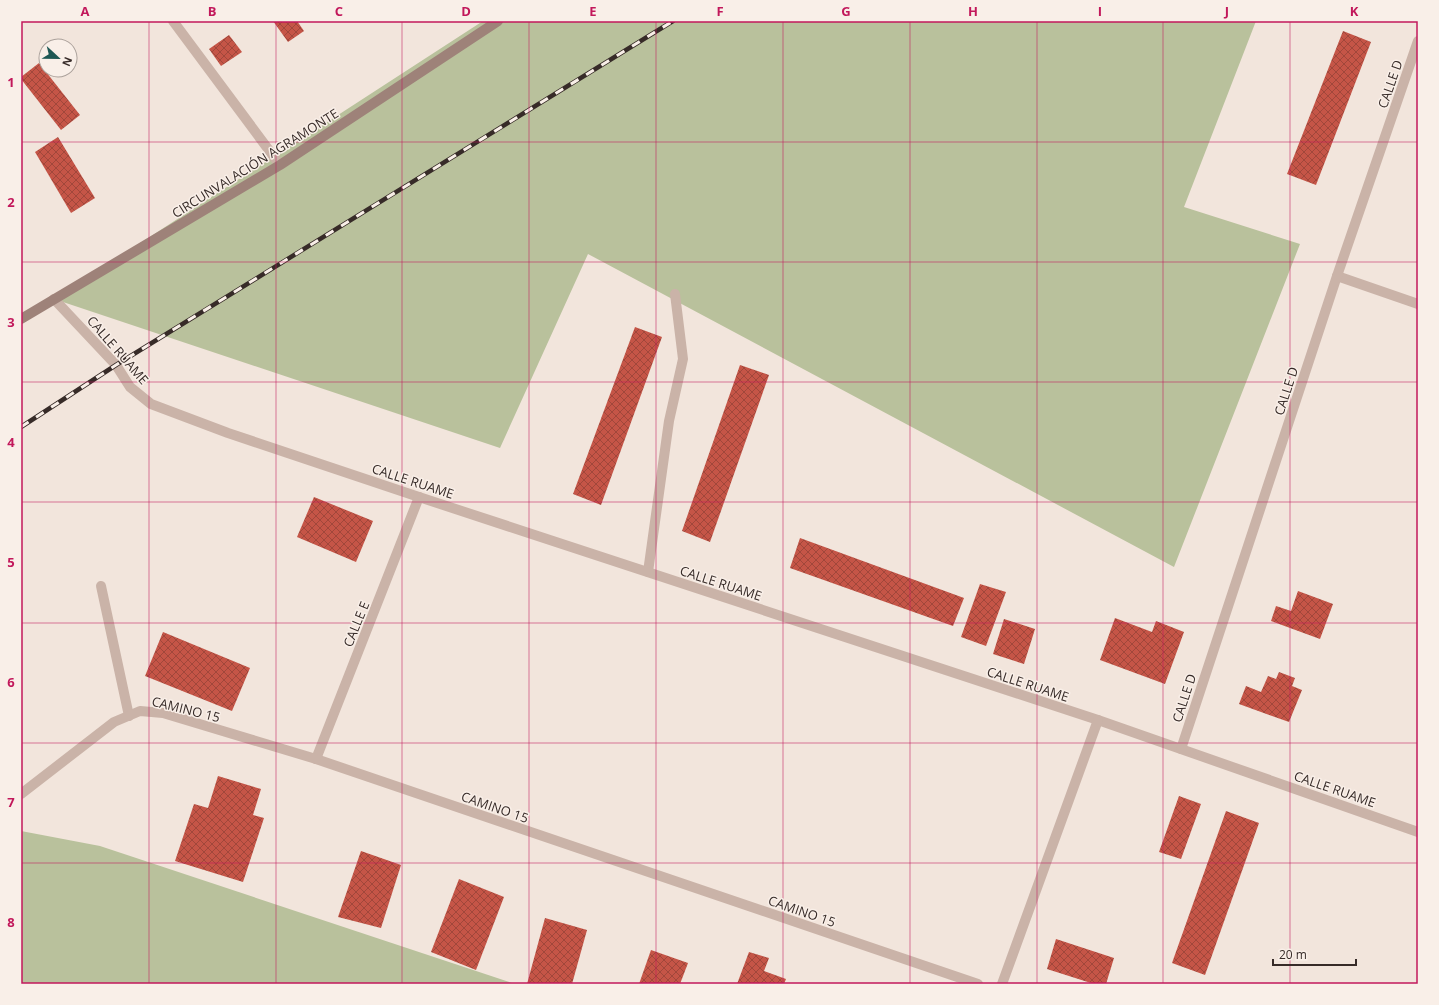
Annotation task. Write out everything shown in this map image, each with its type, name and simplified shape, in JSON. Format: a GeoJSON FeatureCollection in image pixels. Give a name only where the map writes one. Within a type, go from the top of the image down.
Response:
{"type":"FeatureCollection","features":[{"type":"Feature","properties":{"kind":"main road","name":"CIRCUNVALACIÓN AGRAMONTE"},"geometry":{"type":"LineString","coordinates":[[21,319],[280,165],[498,21]]}},
{"type":"Feature","properties":{"kind":"street"},"geometry":{"type":"LineString","coordinates":[[173,21],[280,165]]}},
{"type":"Feature","properties":{"kind":"street","name":"CALLE D"},"geometry":{"type":"LineString","coordinates":[[1181,749],[1337,276],[1418,41]]}},
{"type":"Feature","properties":{"kind":"street"},"geometry":{"type":"LineString","coordinates":[[1337,276],[1418,304]]}},
{"type":"Feature","properties":{"kind":"street"},"geometry":{"type":"LineString","coordinates":[[648,572],[669,421],[683,359],[675,294]]}},
{"type":"Feature","properties":{"kind":"street","name":"CALLE RUAME"},"geometry":{"type":"LineString","coordinates":[[54,299],[116,365],[130,387],[151,404],[228,433],[1098,720],[1418,832]]}},
{"type":"Feature","properties":{"kind":"street","name":"CALLE E"},"geometry":{"type":"LineString","coordinates":[[316,760],[420,497]]}},
{"type":"Feature","properties":{"kind":"street"},"geometry":{"type":"LineString","coordinates":[[101,586],[129,716]]}},
{"type":"Feature","properties":{"kind":"street","name":"CAMINO 15"},"geometry":{"type":"LineString","coordinates":[[21,794],[114,722],[140,711],[163,713],[316,760],[978,984]]}},
{"type":"Feature","properties":{"kind":"street"},"geometry":{"type":"LineString","coordinates":[[1002,984],[1098,720]]}},
{"type":"Feature","properties":{"kind":"green space"},"geometry":{"type":"Polygon","coordinates":[[[483,21],[1256,21],[1184,207],[1300,244],[1174,567],[588,254],[500,448],[54,299],[483,21]]]}},
{"type":"Feature","properties":{"kind":"green space"},"geometry":{"type":"Polygon","coordinates":[[[21,831],[100,846],[515,984],[21,984],[21,831]]]}},
{"type":"Feature","properties":{"kind":"building"},"geometry":{"type":"Polygon","coordinates":[[[273,21],[297,21],[304,31],[288,42],[273,21]]]}},
{"type":"Feature","properties":{"kind":"building"},"geometry":{"type":"Polygon","coordinates":[[[1343,31],[1371,42],[1316,185],[1287,174],[1343,31]]]}},
{"type":"Feature","properties":{"kind":"building"},"geometry":{"type":"Polygon","coordinates":[[[229,35],[242,52],[221,66],[209,49],[229,35]]]}},
{"type":"Feature","properties":{"kind":"building"},"geometry":{"type":"Polygon","coordinates":[[[38,64],[38,78],[51,78],[80,115],[61,130],[21,79],[21,77],[38,64]]]}},
{"type":"Feature","properties":{"kind":"building"},"geometry":{"type":"Polygon","coordinates":[[[58,137],[95,198],[71,213],[35,152],[58,137]]]}},
{"type":"Feature","properties":{"kind":"building"},"geometry":{"type":"Polygon","coordinates":[[[635,327],[662,337],[601,505],[573,494],[635,327]]]}},
{"type":"Feature","properties":{"kind":"building"},"geometry":{"type":"Polygon","coordinates":[[[740,365],[769,375],[710,542],[682,531],[740,365]]]}},
{"type":"Feature","properties":{"kind":"building"},"geometry":{"type":"Polygon","coordinates":[[[314,497],[373,521],[356,562],[297,537],[314,497]]]}},
{"type":"Feature","properties":{"kind":"building"},"geometry":{"type":"Polygon","coordinates":[[[800,538],[964,598],[953,626],[790,568],[800,538]]]}},
{"type":"Feature","properties":{"kind":"building"},"geometry":{"type":"Polygon","coordinates":[[[980,584],[1006,592],[986,646],[961,637],[980,584]]]}},
{"type":"Feature","properties":{"kind":"building"},"geometry":{"type":"Polygon","coordinates":[[[1298,591],[1333,604],[1320,639],[1271,621],[1276,606],[1291,611],[1298,591]]]}},
{"type":"Feature","properties":{"kind":"building"},"geometry":{"type":"Polygon","coordinates":[[[1115,618],[1152,632],[1156,621],[1184,632],[1165,684],[1100,660],[1115,618]]]}},
{"type":"Feature","properties":{"kind":"building"},"geometry":{"type":"Polygon","coordinates":[[[1004,619],[1035,629],[1024,664],[993,654],[1004,619]]]}},
{"type":"Feature","properties":{"kind":"building"},"geometry":{"type":"Polygon","coordinates":[[[163,632],[250,668],[232,711],[145,676],[163,632]]]}},
{"type":"Feature","properties":{"kind":"building"},"geometry":{"type":"Polygon","coordinates":[[[1279,672],[1295,678],[1292,686],[1302,690],[1289,722],[1239,704],[1246,686],[1261,692],[1268,676],[1276,679],[1279,672]]]}},
{"type":"Feature","properties":{"kind":"building"},"geometry":{"type":"Polygon","coordinates":[[[218,776],[261,789],[253,815],[264,818],[243,882],[175,861],[194,804],[208,808],[218,776]]]}},
{"type":"Feature","properties":{"kind":"building"},"geometry":{"type":"Polygon","coordinates":[[[1179,796],[1201,804],[1181,859],[1159,852],[1179,796]]]}},
{"type":"Feature","properties":{"kind":"building"},"geometry":{"type":"Polygon","coordinates":[[[1226,811],[1259,823],[1205,975],[1172,963],[1226,811]]]}},
{"type":"Feature","properties":{"kind":"building"},"geometry":{"type":"Polygon","coordinates":[[[361,851],[401,865],[381,928],[338,917],[361,851]]]}},
{"type":"Feature","properties":{"kind":"building"},"geometry":{"type":"Polygon","coordinates":[[[459,879],[504,897],[476,970],[431,952],[459,879]]]}},
{"type":"Feature","properties":{"kind":"building"},"geometry":{"type":"Polygon","coordinates":[[[545,918],[587,930],[572,984],[527,984],[545,918]]]}},
{"type":"Feature","properties":{"kind":"building"},"geometry":{"type":"Polygon","coordinates":[[[1056,939],[1114,958],[1106,984],[1094,984],[1047,969],[1056,939]]]}},
{"type":"Feature","properties":{"kind":"building"},"geometry":{"type":"Polygon","coordinates":[[[651,950],[688,963],[680,984],[639,984],[651,950]]]}},
{"type":"Feature","properties":{"kind":"building"},"geometry":{"type":"Polygon","coordinates":[[[749,952],[769,958],[764,971],[786,979],[784,984],[737,984],[749,952]]]}},
{"type":"Feature","properties":{"kind":"railway"},"geometry":{"type":"LineString","coordinates":[[21,427],[116,365],[673,21]]}}]}
